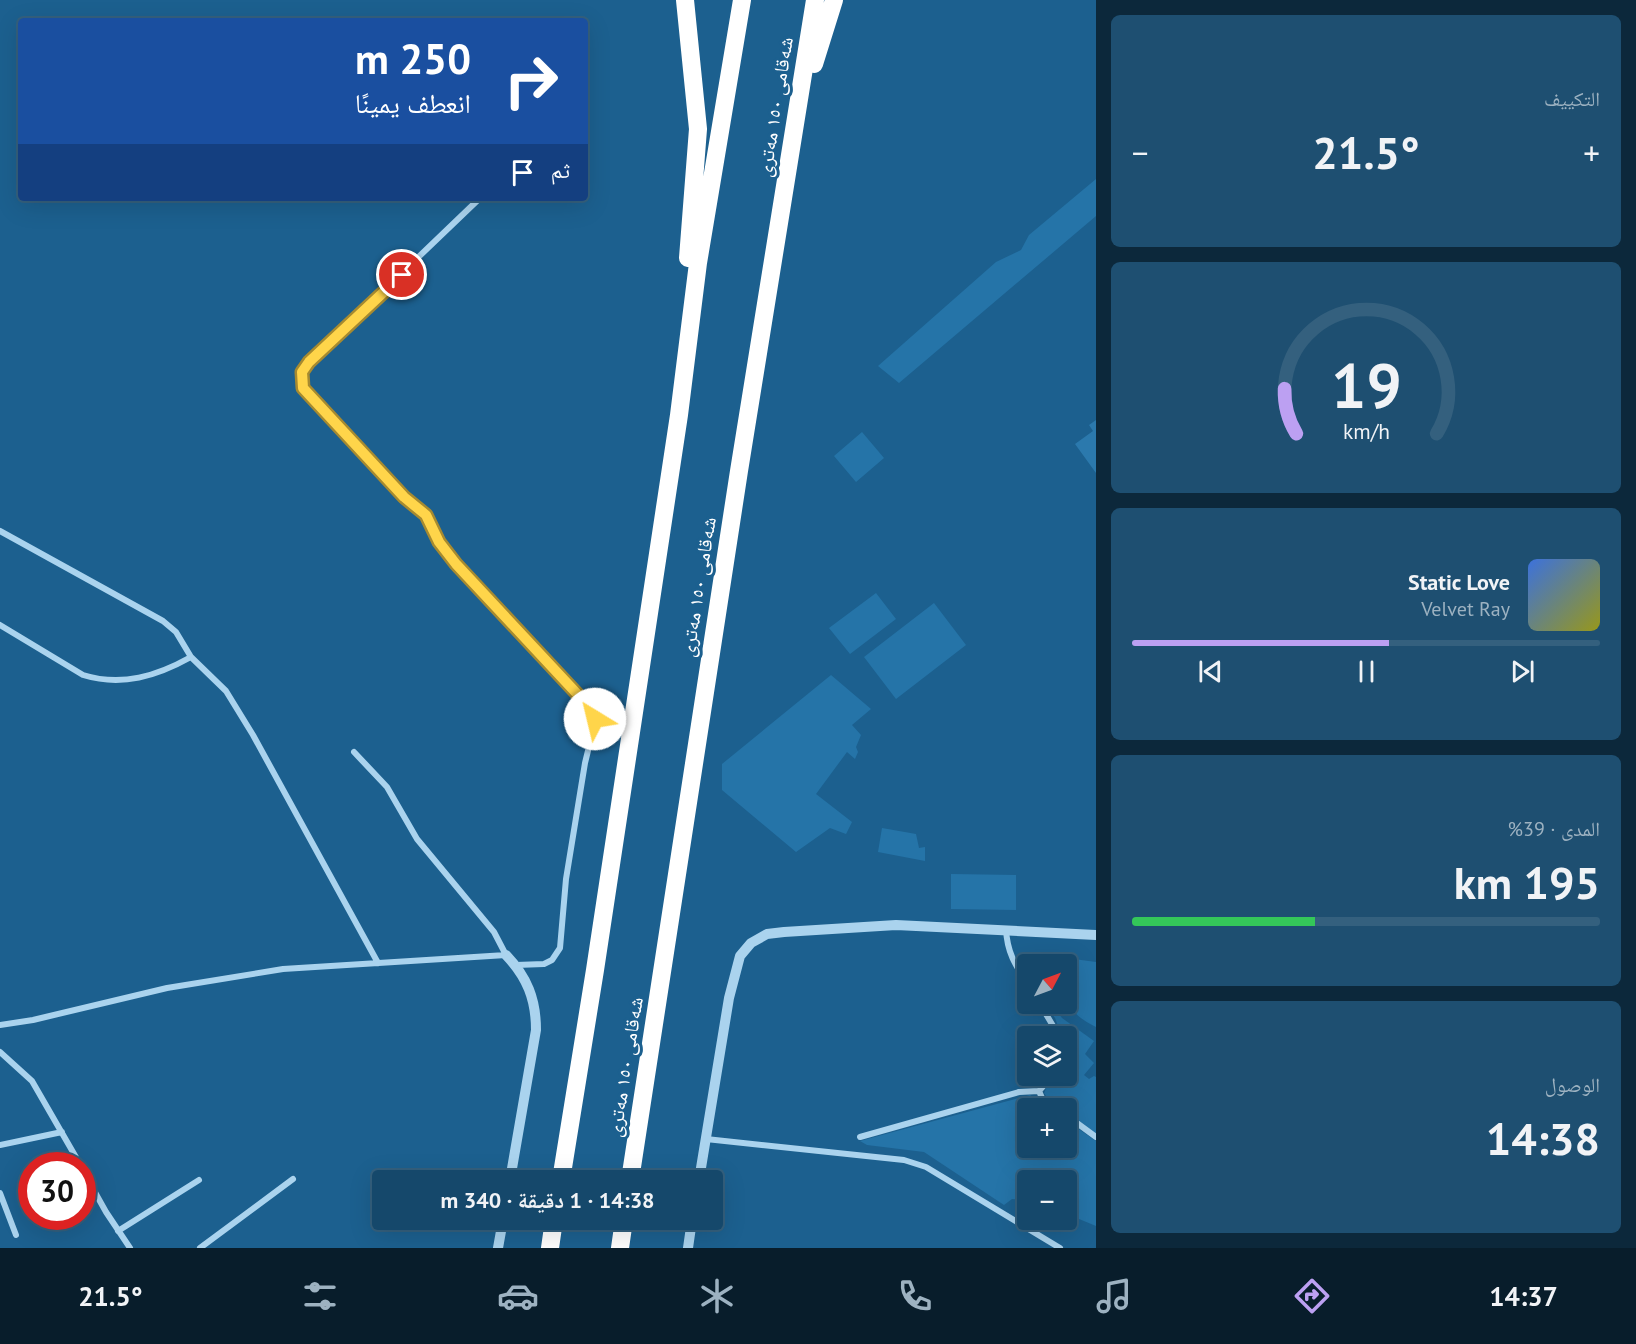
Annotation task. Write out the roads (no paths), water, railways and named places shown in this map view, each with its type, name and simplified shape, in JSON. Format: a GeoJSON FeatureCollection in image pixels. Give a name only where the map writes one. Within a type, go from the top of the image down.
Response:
{"type":"FeatureCollection","features":[{"type":"Feature","properties":{"kind":"highway"},"geometry":{"type":"LineString","coordinates":[[679,415],[683,316],[698,129],[685,0]]}},
{"type":"Feature","properties":{"kind":"highway"},"geometry":{"type":"LineString","coordinates":[[563,1170],[679,415],[698,263],[742,0]]}},
{"type":"Feature","properties":{"kind":"highway","name":"شەقامی ١٥٠ مەتری"},"geometry":{"type":"LineString","coordinates":[[632,1170],[738,471],[814,0]]}},
{"type":"Feature","properties":{"kind":"highway"},"geometry":{"type":"LineString","coordinates":[[796,120],[834,0]]}},
{"type":"Feature","properties":{"kind":"highway"},"geometry":{"type":"LineString","coordinates":[[550,1248],[553,1230]]}},
{"type":"Feature","properties":{"kind":"highway"},"geometry":{"type":"LineString","coordinates":[[620,1248],[623,1230]]}},
{"type":"Feature","properties":{"kind":"street"},"geometry":{"type":"LineString","coordinates":[[477,201],[309,362],[302,372],[301,380],[303,388],[317,406],[404,497],[426,515],[439,542],[456,564],[593,713],[594,726],[585,763],[566,879],[560,948],[552,960],[544,964],[516,965]]}},
{"type":"Feature","properties":{"kind":"street"},"geometry":{"type":"LineString","coordinates":[[0,531],[163,621],[176,632],[191,657],[226,691],[253,735],[378,963]]}},
{"type":"Feature","properties":{"kind":"street"},"geometry":{"type":"LineString","coordinates":[[0,625],[83,675],[96,679],[141,679],[164,672],[191,657]]}},
{"type":"Feature","properties":{"kind":"street"},"geometry":{"type":"LineString","coordinates":[[354,753],[387,787],[417,839],[494,932],[506,955],[516,965],[530,989],[535,1009],[536,1030],[512,1170]]}},
{"type":"Feature","properties":{"kind":"street"},"geometry":{"type":"LineString","coordinates":[[701,1170],[735,973],[740,957],[751,943],[767,934],[775,933],[896,926],[1096,934]]}},
{"type":"Feature","properties":{"kind":"street"},"geometry":{"type":"LineString","coordinates":[[1006,929],[1007,945],[1011,959],[1017,968]]}},
{"type":"Feature","properties":{"kind":"street"},"geometry":{"type":"LineString","coordinates":[[0,1025],[33,1020],[167,988],[283,969],[506,955]]}},
{"type":"Feature","properties":{"kind":"street"},"geometry":{"type":"LineString","coordinates":[[0,1052],[32,1081],[73,1152]]}},
{"type":"Feature","properties":{"kind":"street"},"geometry":{"type":"LineString","coordinates":[[860,1137],[1019,1092],[1039,1091],[1043,1086]]}},
{"type":"Feature","properties":{"kind":"street"},"geometry":{"type":"LineString","coordinates":[[1039,1091],[1042,1098]]}},
{"type":"Feature","properties":{"kind":"street"},"geometry":{"type":"LineString","coordinates":[[1077,1123],[1096,1137]]}},
{"type":"Feature","properties":{"kind":"street"},"geometry":{"type":"LineString","coordinates":[[0,1145],[62,1132]]}},
{"type":"Feature","properties":{"kind":"street"},"geometry":{"type":"LineString","coordinates":[[706,1139],[904,1161],[926,1167],[1060,1248]]}},
{"type":"Feature","properties":{"kind":"street"},"geometry":{"type":"LineString","coordinates":[[200,1248],[293,1179]]}},
{"type":"Feature","properties":{"kind":"street"},"geometry":{"type":"LineString","coordinates":[[118,1231],[199,1180]]}},
{"type":"Feature","properties":{"kind":"street"},"geometry":{"type":"LineString","coordinates":[[96,1192],[130,1248]]}},
{"type":"Feature","properties":{"kind":"street"},"geometry":{"type":"LineString","coordinates":[[0,1193],[16,1235]]}},
{"type":"Feature","properties":{"kind":"street"},"geometry":{"type":"LineString","coordinates":[[498,1248],[501,1230]]}},
{"type":"Feature","properties":{"kind":"street"},"geometry":{"type":"LineString","coordinates":[[688,1248],[691,1230]]}}]}
